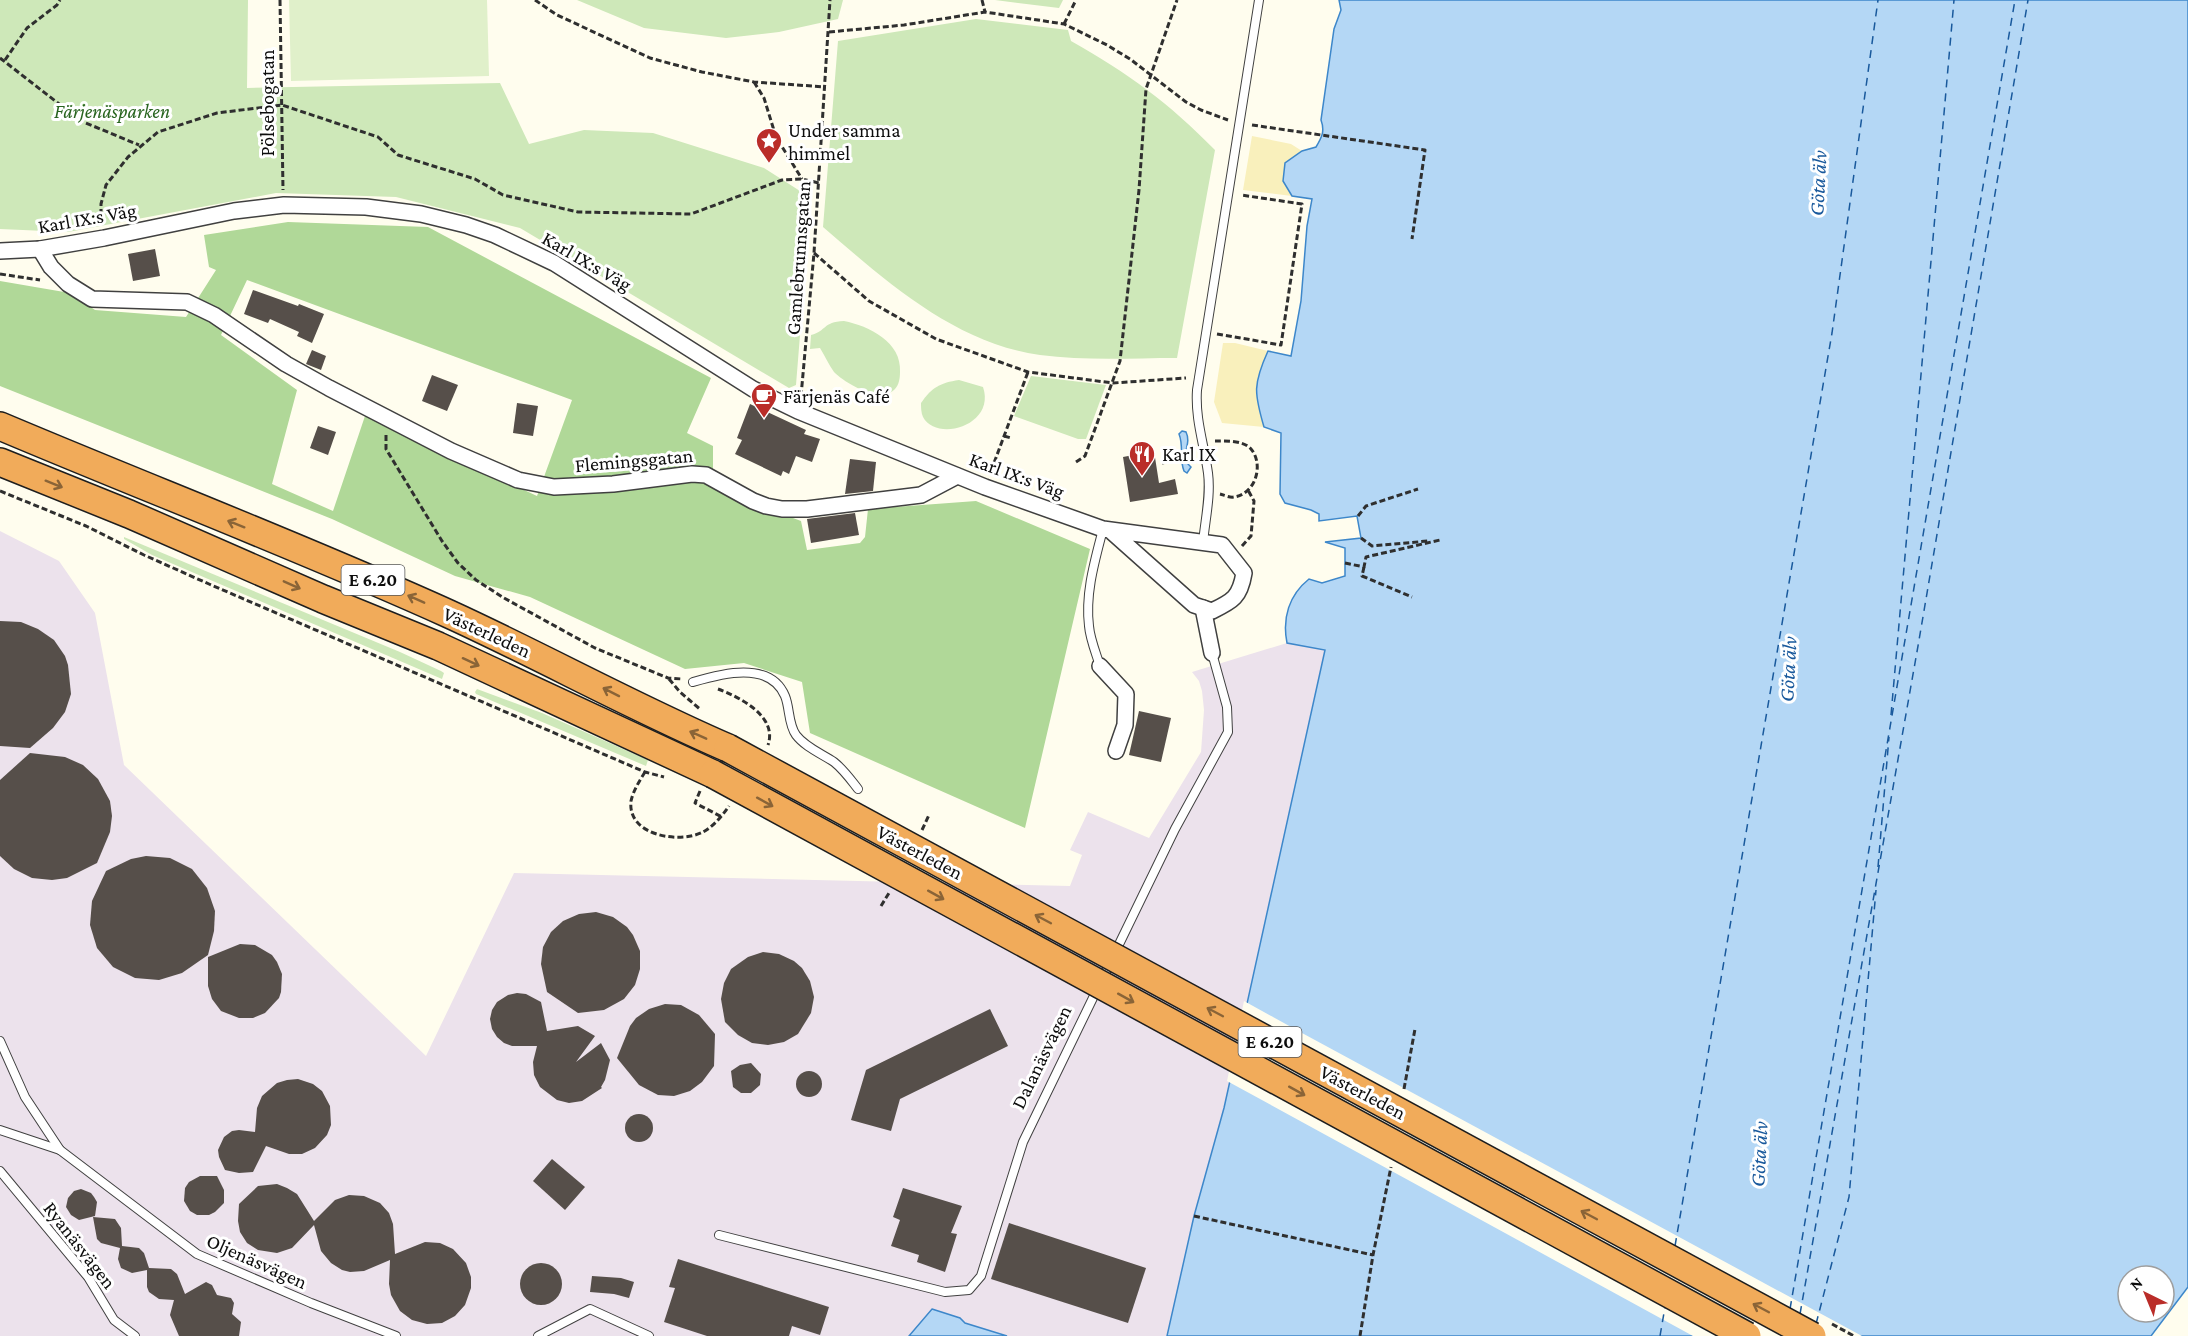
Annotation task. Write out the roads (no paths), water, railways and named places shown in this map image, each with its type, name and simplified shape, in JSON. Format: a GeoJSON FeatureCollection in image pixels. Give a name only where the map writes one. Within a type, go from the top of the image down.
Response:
{"type":"FeatureCollection","features":[{"type":"Feature","properties":{"kind":"highway","name":"Västerleden"},"geometry":{"type":"LineString","coordinates":[[0,426],[340,565],[451,615],[728,748],[1812,1336]]}},
{"type":"Feature","properties":{"kind":"highway","name":"Västerleden"},"geometry":{"type":"LineString","coordinates":[[0,462],[129,514],[323,599],[438,646],[707,781],[1747,1336]]}},
{"type":"Feature","properties":{"kind":"street","name":"Karl IX:s Väg"},"geometry":{"type":"LineString","coordinates":[[0,251],[40,249],[234,211],[284,205],[366,207],[421,214],[466,225],[554,262],[753,389],[798,411],[985,487],[1108,531],[1222,545],[1244,573],[1241,590],[1228,603],[1212,611],[1194,605],[1108,531]]}},
{"type":"Feature","properties":{"kind":"street","name":"Flemingsgatan"},"geometry":{"type":"LineString","coordinates":[[40,249],[51,267],[68,284],[92,299],[188,302],[214,315],[286,364],[387,420],[451,452],[518,480],[554,487],[613,484],[692,474],[706,475],[766,506],[782,509],[807,509],[921,495],[957,476]]}},
{"type":"Feature","properties":{"kind":"street","name":"Dalanäsvägen"},"geometry":{"type":"LineString","coordinates":[[1203,608],[1212,653]]}},
{"type":"Feature","properties":{"kind":"street"},"geometry":{"type":"LineString","coordinates":[[1100,666],[1126,694],[1125,725],[1116,752]]}},
{"type":"Feature","properties":{"kind":"lane"},"geometry":{"type":"LineString","coordinates":[[1203,543],[1209,492],[1208,473],[1196,407],[1199,377],[1259,0]]}},
{"type":"Feature","properties":{"kind":"lane"},"geometry":{"type":"LineString","coordinates":[[1100,666],[1089,627],[1088,612],[1091,580],[1108,531]]}},
{"type":"Feature","properties":{"kind":"lane","name":"Dalanäsvägen"},"geometry":{"type":"LineString","coordinates":[[719,1234],[945,1292],[969,1290],[981,1276],[1023,1142],[1175,829],[1228,732],[1227,707],[1212,653]]}},
{"type":"Feature","properties":{"kind":"lane"},"geometry":{"type":"LineString","coordinates":[[693,681],[723,673],[759,675],[769,679],[781,689],[785,697],[795,734],[844,771],[858,789]]}},
{"type":"Feature","properties":{"kind":"lane","name":"Oljenäsvägen"},"geometry":{"type":"LineString","coordinates":[[0,1041],[26,1097],[60,1150]]}},
{"type":"Feature","properties":{"kind":"lane","name":"Oljenäsvägen"},"geometry":{"type":"LineString","coordinates":[[0,1130],[60,1150],[197,1254],[311,1303],[396,1336]]}},
{"type":"Feature","properties":{"kind":"lane","name":"Ryanäsvägen"},"geometry":{"type":"LineString","coordinates":[[0,1171],[87,1277],[114,1320],[135,1336]]}},
{"type":"Feature","properties":{"kind":"lane"},"geometry":{"type":"LineString","coordinates":[[538,1336],[590,1309],[649,1336]]}},
{"type":"Feature","properties":{"kind":"water","name":"Göta älv"},"geometry":{"type":"Polygon","coordinates":[[[1339,0],[2188,0],[2188,1287],[2176,1303],[2176,1264],[2116,1264],[2116,1324],[2160,1324],[2151,1336],[1167,1336],[1194,1216],[1224,1108],[1325,650],[1287,643],[1286,616],[1296,592],[1309,579],[1322,583],[1345,576],[1345,548],[1325,542],[1361,538],[1357,516],[1319,521],[1319,514],[1285,503],[1280,494],[1281,433],[1264,427],[1257,397],[1260,372],[1268,351],[1291,356],[1301,301],[1307,226],[1312,199],[1292,196],[1283,181],[1285,163],[1302,151],[1316,147],[1321,137],[1323,127],[1321,120],[1334,29],[1341,10],[1339,0]]]}},
{"type":"Feature","properties":{"kind":"water"},"geometry":{"type":"Polygon","coordinates":[[[1182,431],[1186,432],[1188,439],[1185,461],[1191,467],[1187,473],[1184,471],[1182,462],[1179,434],[1182,431]]]}},
{"type":"Feature","properties":{"kind":"water"},"geometry":{"type":"Polygon","coordinates":[[[932,1309],[960,1318],[965,1323],[1007,1336],[909,1336],[932,1309]]]}},
{"type":"Feature","properties":{"kind":"place","name":"Under samma himmel"},"geometry":{"type":"Point","coordinates":[769,164]}},
{"type":"Feature","properties":{"kind":"place","name":"Färjenäs Café"},"geometry":{"type":"Point","coordinates":[764,419]}},
{"type":"Feature","properties":{"kind":"place","name":"Karl IX"},"geometry":{"type":"Point","coordinates":[1142,477]}},
{"type":"Feature","properties":{"kind":"park label","name":"Färjenäsparken"},"geometry":{"type":"Point","coordinates":[112,111]}}]}
